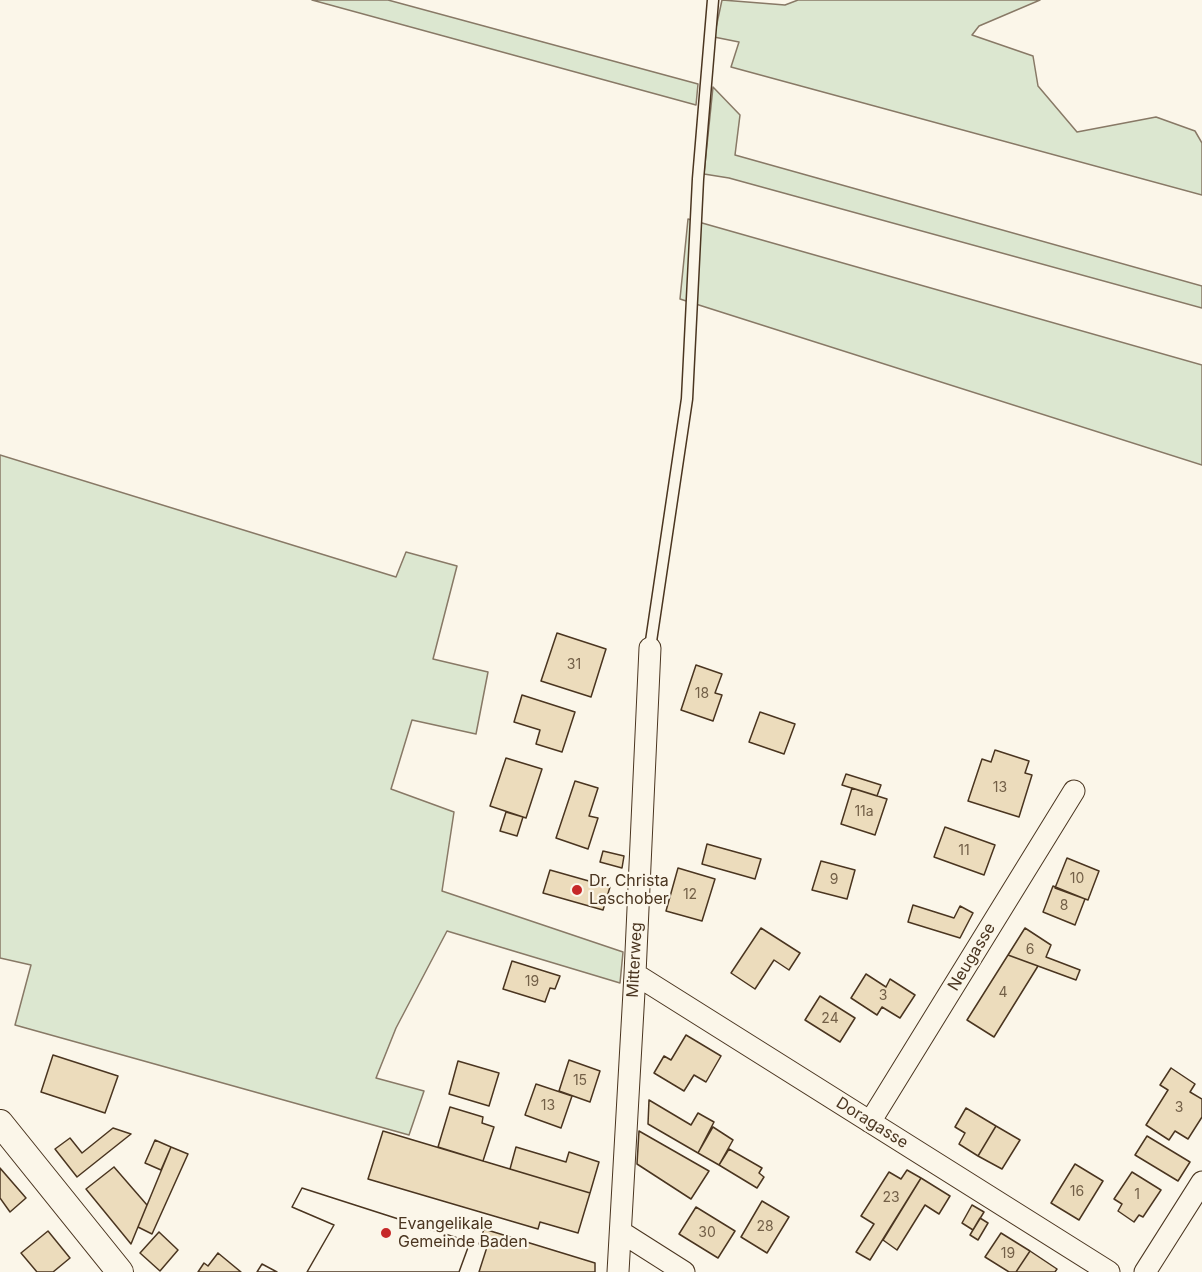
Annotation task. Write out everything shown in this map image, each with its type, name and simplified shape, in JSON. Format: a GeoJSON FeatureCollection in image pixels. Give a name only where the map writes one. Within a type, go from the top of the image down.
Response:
{"type":"FeatureCollection","features":[{"type":"Feature","properties":{"kind":"street","name":"Mitterweg"},"geometry":{"type":"LineString","coordinates":[[618,1272],[650,648]]}},
{"type":"Feature","properties":{"kind":"street","name":"Neugasse"},"geometry":{"type":"LineString","coordinates":[[870,1122],[1074,791]]}},
{"type":"Feature","properties":{"kind":"street","name":"Doragasse"},"geometry":{"type":"LineString","coordinates":[[635,974],[1109,1272]]}},
{"type":"Feature","properties":{"kind":"street"},"geometry":{"type":"LineString","coordinates":[[0,1123],[120,1272]]}},
{"type":"Feature","properties":{"kind":"street"},"geometry":{"type":"LineString","coordinates":[[1145,1272],[1202,1182]]}},
{"type":"Feature","properties":{"kind":"street"},"geometry":{"type":"LineString","coordinates":[[621,1232],[684,1272]]}},
{"type":"Feature","properties":{"kind":"lane"},"geometry":{"type":"LineString","coordinates":[[650,648],[687,399],[698,179],[713,0]]}},
{"type":"Feature","properties":{"kind":"green space"},"geometry":{"type":"Polygon","coordinates":[[[312,0],[388,0],[698,84],[696,105],[312,0]]]}},
{"type":"Feature","properties":{"kind":"green space"},"geometry":{"type":"Polygon","coordinates":[[[722,0],[785,5],[798,0],[1040,0],[979,26],[972,35],[1033,56],[1038,86],[1077,132],[1156,117],[1195,131],[1202,143],[1202,195],[731,67],[739,42],[714,37],[722,0]]]}},
{"type":"Feature","properties":{"kind":"green space"},"geometry":{"type":"Polygon","coordinates":[[[713,87],[740,115],[735,155],[1202,286],[1202,308],[729,178],[704,174],[713,87]]]}},
{"type":"Feature","properties":{"kind":"green space"},"geometry":{"type":"Polygon","coordinates":[[[688,219],[1202,365],[1202,465],[680,299],[688,219]]]}},
{"type":"Feature","properties":{"kind":"green space"},"geometry":{"type":"Polygon","coordinates":[[[0,455],[396,577],[406,552],[457,566],[433,659],[488,672],[476,734],[412,720],[391,789],[454,812],[442,891],[623,952],[620,983],[447,931],[396,1028],[376,1078],[424,1091],[409,1135],[15,1025],[31,965],[0,958],[0,455]]]}},
{"type":"Feature","properties":{"kind":"building"},"geometry":{"type":"Polygon","coordinates":[[[557,633],[606,649],[591,697],[541,681],[557,633]]]}},
{"type":"Feature","properties":{"kind":"building"},"geometry":{"type":"Polygon","coordinates":[[[696,665],[722,674],[715,693],[722,695],[713,721],[681,710],[696,665]]]}},
{"type":"Feature","properties":{"kind":"building"},"geometry":{"type":"Polygon","coordinates":[[[522,695],[575,712],[562,752],[536,744],[540,730],[514,722],[522,695]]]}},
{"type":"Feature","properties":{"kind":"building"},"geometry":{"type":"Polygon","coordinates":[[[760,712],[795,724],[784,754],[749,742],[760,712]]]}},
{"type":"Feature","properties":{"kind":"building"},"geometry":{"type":"Polygon","coordinates":[[[995,750],[1029,761],[1025,773],[1032,775],[1019,817],[968,801],[982,759],[991,762],[995,750]]]}},
{"type":"Feature","properties":{"kind":"building"},"geometry":{"type":"Polygon","coordinates":[[[506,758],[542,769],[526,818],[490,806],[506,758]]]}},
{"type":"Feature","properties":{"kind":"building"},"geometry":{"type":"Polygon","coordinates":[[[846,774],[881,785],[877,796],[842,785],[846,774]]]}},
{"type":"Feature","properties":{"kind":"building"},"geometry":{"type":"Polygon","coordinates":[[[575,781],[598,788],[589,816],[598,818],[588,849],[556,838],[575,781]]]}},
{"type":"Feature","properties":{"kind":"building"},"geometry":{"type":"Polygon","coordinates":[[[852,788],[887,799],[875,835],[841,824],[852,788]]]}},
{"type":"Feature","properties":{"kind":"building"},"geometry":{"type":"Polygon","coordinates":[[[506,812],[523,817],[517,836],[500,831],[506,812]]]}},
{"type":"Feature","properties":{"kind":"building"},"geometry":{"type":"Polygon","coordinates":[[[945,827],[995,845],[984,875],[934,857],[945,827]]]}},
{"type":"Feature","properties":{"kind":"building"},"geometry":{"type":"Polygon","coordinates":[[[707,844],[761,859],[755,879],[702,864],[707,844]]]}},
{"type":"Feature","properties":{"kind":"building"},"geometry":{"type":"Polygon","coordinates":[[[603,851],[624,856],[622,868],[600,862],[603,851]]]}},
{"type":"Feature","properties":{"kind":"building"},"geometry":{"type":"Polygon","coordinates":[[[1067,858],[1099,871],[1088,900],[1055,888],[1067,858]]]}},
{"type":"Feature","properties":{"kind":"building"},"geometry":{"type":"Polygon","coordinates":[[[821,861],[855,870],[847,899],[812,890],[821,861]]]}},
{"type":"Feature","properties":{"kind":"building"},"geometry":{"type":"Polygon","coordinates":[[[678,868],[715,879],[702,921],[666,911],[678,868]]]}},
{"type":"Feature","properties":{"kind":"building","name":"Dr. Christa Laschober"},"geometry":{"type":"Polygon","coordinates":[[[550,870],[610,887],[603,910],[543,893],[550,870]]]}},
{"type":"Feature","properties":{"kind":"building"},"geometry":{"type":"Polygon","coordinates":[[[1053,886],[1085,899],[1075,925],[1043,912],[1053,886]]]}},
{"type":"Feature","properties":{"kind":"building"},"geometry":{"type":"Polygon","coordinates":[[[913,905],[954,918],[960,906],[973,913],[960,938],[908,922],[913,905]]]}},
{"type":"Feature","properties":{"kind":"building"},"geometry":{"type":"Polygon","coordinates":[[[761,928],[800,953],[789,970],[774,960],[755,989],[731,973],[761,928]]]}},
{"type":"Feature","properties":{"kind":"building"},"geometry":{"type":"Polygon","coordinates":[[[1025,928],[1051,945],[1046,957],[1080,970],[1076,980],[1008,955],[1025,928]]]}},
{"type":"Feature","properties":{"kind":"building"},"geometry":{"type":"Polygon","coordinates":[[[1008,955],[1038,966],[994,1037],[967,1020],[1008,955]]]}},
{"type":"Feature","properties":{"kind":"building"},"geometry":{"type":"Polygon","coordinates":[[[512,961],[560,976],[555,989],[550,988],[545,1002],[503,989],[512,961]]]}},
{"type":"Feature","properties":{"kind":"building"},"geometry":{"type":"Polygon","coordinates":[[[866,974],[886,987],[890,979],[915,995],[900,1018],[882,1007],[877,1015],[851,998],[866,974]]]}},
{"type":"Feature","properties":{"kind":"building"},"geometry":{"type":"Polygon","coordinates":[[[820,996],[855,1018],[840,1042],[805,1020],[820,996]]]}},
{"type":"Feature","properties":{"kind":"building"},"geometry":{"type":"Polygon","coordinates":[[[686,1035],[721,1056],[706,1082],[694,1075],[684,1091],[654,1073],[664,1056],[671,1060],[686,1035]]]}},
{"type":"Feature","properties":{"kind":"building"},"geometry":{"type":"Polygon","coordinates":[[[53,1055],[118,1076],[105,1113],[41,1092],[53,1055]]]}},
{"type":"Feature","properties":{"kind":"building"},"geometry":{"type":"Polygon","coordinates":[[[569,1060],[600,1071],[590,1102],[559,1091],[569,1060]]]}},
{"type":"Feature","properties":{"kind":"building"},"geometry":{"type":"Polygon","coordinates":[[[458,1061],[499,1073],[489,1106],[449,1094],[458,1061]]]}},
{"type":"Feature","properties":{"kind":"building"},"geometry":{"type":"Polygon","coordinates":[[[1171,1068],[1195,1084],[1190,1092],[1202,1099],[1202,1117],[1188,1139],[1175,1131],[1169,1140],[1146,1125],[1168,1090],[1160,1085],[1171,1068]]]}},
{"type":"Feature","properties":{"kind":"building"},"geometry":{"type":"Polygon","coordinates":[[[536,1084],[572,1096],[561,1128],[525,1115],[536,1084]]]}},
{"type":"Feature","properties":{"kind":"building"},"geometry":{"type":"Polygon","coordinates":[[[649,1100],[691,1125],[698,1113],[714,1122],[698,1153],[648,1124],[649,1100]]]}},
{"type":"Feature","properties":{"kind":"building"},"geometry":{"type":"Polygon","coordinates":[[[450,1107],[483,1117],[482,1123],[494,1127],[483,1161],[438,1147],[450,1107]]]}},
{"type":"Feature","properties":{"kind":"building"},"geometry":{"type":"Polygon","coordinates":[[[966,1108],[996,1126],[978,1156],[959,1144],[965,1133],[955,1127],[966,1108]]]}},
{"type":"Feature","properties":{"kind":"building"},"geometry":{"type":"Polygon","coordinates":[[[996,1126],[1020,1140],[1002,1169],[978,1156],[996,1126]]]}},
{"type":"Feature","properties":{"kind":"building"},"geometry":{"type":"Polygon","coordinates":[[[713,1127],[733,1140],[719,1165],[698,1153],[713,1127]]]}},
{"type":"Feature","properties":{"kind":"building"},"geometry":{"type":"Polygon","coordinates":[[[113,1128],[131,1134],[77,1177],[55,1149],[70,1138],[82,1153],[113,1128]]]}},
{"type":"Feature","properties":{"kind":"building"},"geometry":{"type":"Polygon","coordinates":[[[383,1131],[590,1193],[578,1233],[540,1222],[538,1229],[368,1179],[383,1131]]]}},
{"type":"Feature","properties":{"kind":"building"},"geometry":{"type":"Polygon","coordinates":[[[639,1131],[709,1171],[691,1199],[637,1164],[639,1131]]]}},
{"type":"Feature","properties":{"kind":"building"},"geometry":{"type":"Polygon","coordinates":[[[1147,1136],[1190,1162],[1178,1181],[1135,1155],[1147,1136]]]}},
{"type":"Feature","properties":{"kind":"building"},"geometry":{"type":"Polygon","coordinates":[[[155,1140],[171,1147],[161,1170],[145,1163],[155,1140]]]}},
{"type":"Feature","properties":{"kind":"building"},"geometry":{"type":"Polygon","coordinates":[[[171,1147],[188,1154],[152,1234],[138,1227],[171,1147]]]}},
{"type":"Feature","properties":{"kind":"building"},"geometry":{"type":"Polygon","coordinates":[[[516,1147],[566,1162],[569,1152],[599,1162],[590,1193],[510,1169],[516,1147]]]}},
{"type":"Feature","properties":{"kind":"building"},"geometry":{"type":"Polygon","coordinates":[[[729,1149],[762,1168],[759,1173],[764,1177],[757,1188],[719,1165],[729,1149]]]}},
{"type":"Feature","properties":{"kind":"building"},"geometry":{"type":"Polygon","coordinates":[[[1075,1164],[1103,1181],[1079,1220],[1051,1203],[1075,1164]]]}},
{"type":"Feature","properties":{"kind":"building"},"geometry":{"type":"Polygon","coordinates":[[[114,1167],[147,1205],[131,1244],[86,1189],[114,1167]]]}},
{"type":"Feature","properties":{"kind":"building"},"geometry":{"type":"Polygon","coordinates":[[[0,1168],[26,1198],[10,1212],[0,1198],[0,1168]]]}},
{"type":"Feature","properties":{"kind":"building"},"geometry":{"type":"Polygon","coordinates":[[[907,1170],[921,1178],[870,1260],[856,1252],[874,1224],[861,1216],[889,1172],[901,1179],[907,1170]]]}},
{"type":"Feature","properties":{"kind":"building"},"geometry":{"type":"Polygon","coordinates":[[[1132,1172],[1161,1190],[1143,1217],[1139,1215],[1134,1222],[1118,1211],[1122,1204],[1114,1199],[1132,1172]]]}},
{"type":"Feature","properties":{"kind":"building"},"geometry":{"type":"Polygon","coordinates":[[[921,1178],[950,1196],[939,1214],[925,1205],[897,1250],[883,1240],[921,1178]]]}},
{"type":"Feature","properties":{"kind":"building","name":"Evangelikale Gemeinde Baden"},"geometry":{"type":"Polygon","coordinates":[[[302,1188],[470,1242],[459,1272],[307,1272],[334,1225],[292,1207],[302,1188]]]}},
{"type":"Feature","properties":{"kind":"building","name":"Evangelikale Gemeinde Baden"},"geometry":{"type":"Polygon","coordinates":[[[302,1188],[470,1242],[459,1272],[307,1272],[334,1225],[292,1207],[302,1188]]]}},
{"type":"Feature","properties":{"kind":"building"},"geometry":{"type":"Polygon","coordinates":[[[762,1201],[789,1217],[767,1253],[741,1237],[762,1201]]]}},
{"type":"Feature","properties":{"kind":"building"},"geometry":{"type":"Polygon","coordinates":[[[972,1205],[984,1212],[973,1230],[962,1223],[972,1205]]]}},
{"type":"Feature","properties":{"kind":"building"},"geometry":{"type":"Polygon","coordinates":[[[696,1207],[735,1231],[718,1258],[679,1234],[696,1207]]]}},
{"type":"Feature","properties":{"kind":"building"},"geometry":{"type":"Polygon","coordinates":[[[980,1218],[988,1223],[978,1240],[970,1235],[980,1218]]]}},
{"type":"Feature","properties":{"kind":"building"},"geometry":{"type":"Polygon","coordinates":[[[484,1229],[595,1263],[595,1272],[479,1272],[487,1247],[479,1244],[484,1229]]]}},
{"type":"Feature","properties":{"kind":"building"},"geometry":{"type":"Polygon","coordinates":[[[48,1231],[70,1258],[53,1272],[37,1272],[21,1253],[48,1231]]]}},
{"type":"Feature","properties":{"kind":"building"},"geometry":{"type":"Polygon","coordinates":[[[159,1232],[178,1250],[160,1271],[140,1253],[159,1232]]]}},
{"type":"Feature","properties":{"kind":"building"},"geometry":{"type":"Polygon","coordinates":[[[1001,1233],[1030,1251],[1016,1272],[1009,1272],[985,1257],[1001,1233]]]}},
{"type":"Feature","properties":{"kind":"building"},"geometry":{"type":"Polygon","coordinates":[[[1030,1251],[1057,1269],[1055,1272],[1016,1272],[1030,1251]]]}},
{"type":"Feature","properties":{"kind":"building"},"geometry":{"type":"Polygon","coordinates":[[[218,1253],[241,1272],[198,1272],[204,1263],[208,1266],[218,1253]]]}},
{"type":"Feature","properties":{"kind":"building"},"geometry":{"type":"Polygon","coordinates":[[[262,1264],[277,1272],[257,1272],[262,1264]]]}},
{"type":"Feature","properties":{"kind":"building"},"geometry":{"type":"Polygon","coordinates":[[[262,1264],[277,1272],[257,1272],[262,1264]]]}},
{"type":"Feature","properties":{"kind":"place","name":"Dr. Christa Laschober"},"geometry":{"type":"Point","coordinates":[577,890]}},
{"type":"Feature","properties":{"kind":"place","name":"Evangelikale Gemeinde Baden"},"geometry":{"type":"Point","coordinates":[386,1233]}}]}
